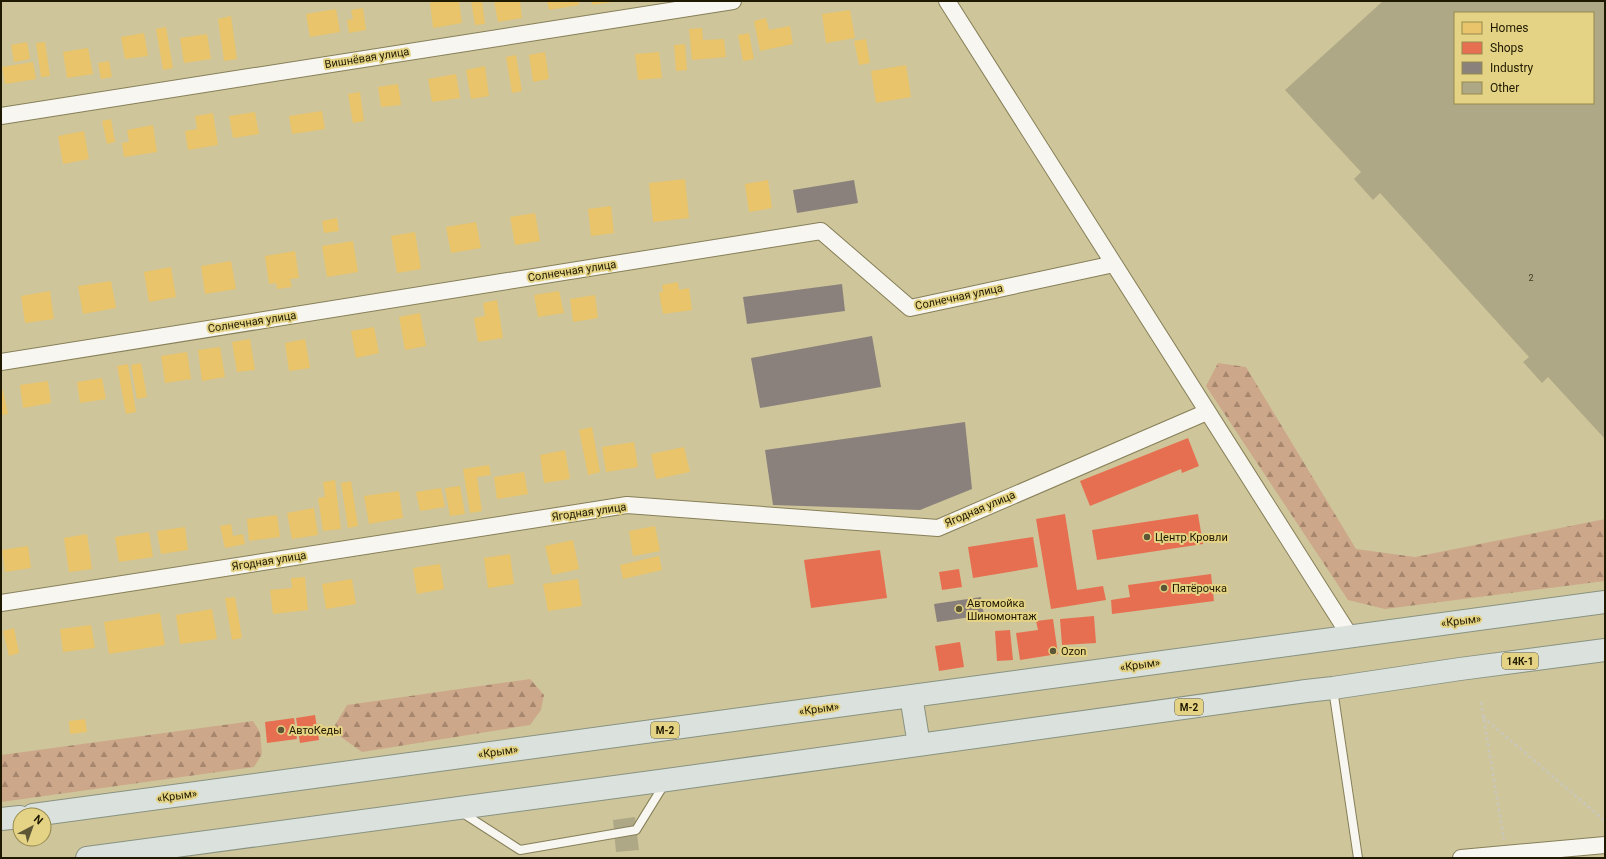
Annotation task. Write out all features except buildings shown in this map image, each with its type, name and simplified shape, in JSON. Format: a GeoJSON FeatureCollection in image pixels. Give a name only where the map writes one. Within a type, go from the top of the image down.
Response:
{"type":"FeatureCollection","features":[{"type":"Feature","properties":{"kind":"main road","name":"«Крым»"},"geometry":{"type":"LineString","coordinates":[[52,812],[1605,602]]}},
{"type":"Feature","properties":{"kind":"main road","name":"14К-1"},"geometry":{"type":"LineString","coordinates":[[1460,669],[1605,650]]}},
{"type":"Feature","properties":{"kind":"main road","name":"М-2"},"geometry":{"type":"LineString","coordinates":[[87,858],[667,780],[1333,688],[1460,669]]}},
{"type":"Feature","properties":{"kind":"main road"},"geometry":{"type":"LineString","coordinates":[[911,696],[919,745]]}},
{"type":"Feature","properties":{"kind":"main road"},"geometry":{"type":"LineString","coordinates":[[1,819],[12,818]]}},
{"type":"Feature","properties":{"kind":"street","name":"Вишнёвая улица"},"geometry":{"type":"LineString","coordinates":[[1,116],[733,1]]}},
{"type":"Feature","properties":{"kind":"street"},"geometry":{"type":"LineString","coordinates":[[947,1],[1350,636]]}},
{"type":"Feature","properties":{"kind":"street","name":"Солнечная улица"},"geometry":{"type":"LineString","coordinates":[[1,362],[821,231],[910,308],[1114,264]]}},
{"type":"Feature","properties":{"kind":"street","name":"Ягодная улица"},"geometry":{"type":"LineString","coordinates":[[1,603],[627,505],[938,528],[1207,412]]}},
{"type":"Feature","properties":{"kind":"street"},"geometry":{"type":"LineString","coordinates":[[1460,858],[1605,845]]}},
{"type":"Feature","properties":{"kind":"lane"},"geometry":{"type":"LineString","coordinates":[[1333,688],[1358,858]]}},
{"type":"Feature","properties":{"kind":"lane"},"geometry":{"type":"LineString","coordinates":[[455,808],[520,850],[636,830],[667,780]]}},
{"type":"Feature","properties":{"kind":"path"},"geometry":{"type":"LineString","coordinates":[[1481,702],[1506,854]]}},
{"type":"Feature","properties":{"kind":"path"},"geometry":{"type":"LineString","coordinates":[[1483,717],[1605,821]]}},
{"type":"Feature","properties":{"kind":"green space"},"geometry":{"type":"Polygon","coordinates":[[[1218,363],[1246,367],[1356,549],[1415,557],[1605,519],[1605,581],[1385,609],[1348,600],[1206,386],[1218,363]]]}},
{"type":"Feature","properties":{"kind":"green space"},"geometry":{"type":"Polygon","coordinates":[[[530,679],[544,695],[541,710],[530,725],[362,752],[341,737],[335,725],[347,705],[530,679]]]}},
{"type":"Feature","properties":{"kind":"green space"},"geometry":{"type":"Polygon","coordinates":[[[253,721],[260,732],[262,754],[254,767],[1,802],[1,755],[253,721]]]}},
{"type":"Feature","properties":{"kind":"place","name":"Центр Кровли"},"geometry":{"type":"Point","coordinates":[1147,537]}},
{"type":"Feature","properties":{"kind":"place","name":"Пятёрочка"},"geometry":{"type":"Point","coordinates":[1164,588]}},
{"type":"Feature","properties":{"kind":"place","name":"Автомойка Шиномонтаж"},"geometry":{"type":"Point","coordinates":[959,609]}},
{"type":"Feature","properties":{"kind":"place","name":"Ozon"},"geometry":{"type":"Point","coordinates":[1053,651]}},
{"type":"Feature","properties":{"kind":"place","name":"АвтоКеды"},"geometry":{"type":"Point","coordinates":[281,730]}}]}
